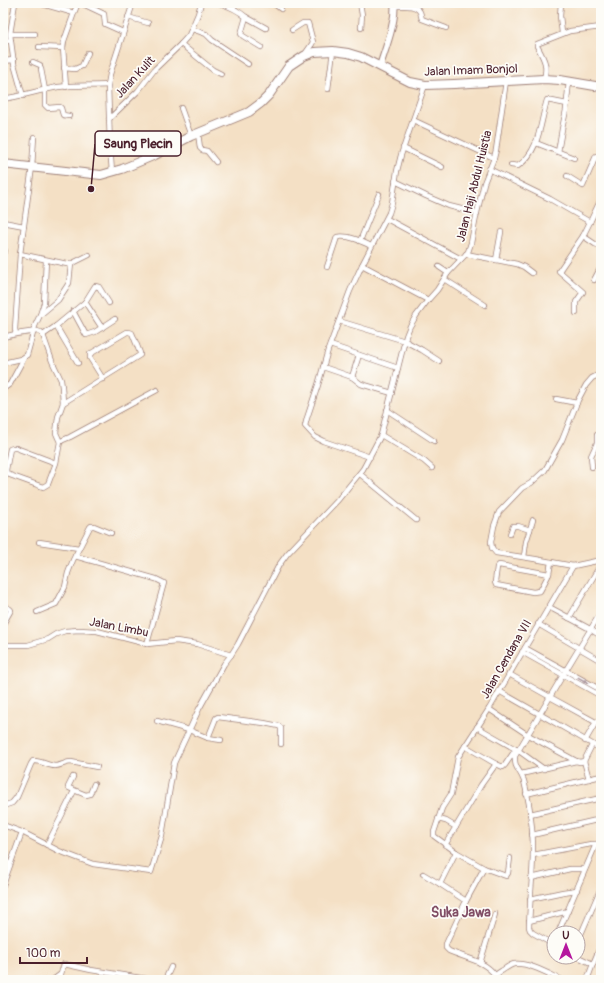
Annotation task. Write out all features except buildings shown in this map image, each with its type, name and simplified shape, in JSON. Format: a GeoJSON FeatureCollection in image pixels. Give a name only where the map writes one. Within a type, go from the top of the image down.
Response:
{"type":"FeatureCollection","features":[{"type":"Feature","properties":{"kind":"highway","name":"Jalan Imam Bonjol"},"geometry":{"type":"LineString","coordinates":[[3,164],[101,175],[122,169],[155,155],[194,135],[250,112],[269,95],[289,66],[304,56],[314,52],[333,51],[348,53],[361,57],[410,82],[425,85],[544,79],[569,81],[601,87]]}},
{"type":"Feature","properties":{"kind":"street"},"geometry":{"type":"LineString","coordinates":[[15,3],[10,34],[14,60],[24,96]]}},
{"type":"Feature","properties":{"kind":"street"},"geometry":{"type":"LineString","coordinates":[[39,3],[74,14]]}},
{"type":"Feature","properties":{"kind":"street"},"geometry":{"type":"LineString","coordinates":[[66,86],[63,48],[64,41],[79,3],[104,14],[105,24],[123,32]]}},
{"type":"Feature","properties":{"kind":"street"},"geometry":{"type":"LineString","coordinates":[[112,172],[108,85],[110,74],[133,3]]}},
{"type":"Feature","properties":{"kind":"street","name":"Jalan Kulit"},"geometry":{"type":"LineString","coordinates":[[109,119],[138,91],[155,69],[181,44],[192,29],[201,3]]}},
{"type":"Feature","properties":{"kind":"street"},"geometry":{"type":"LineString","coordinates":[[219,3],[232,8],[266,28]]}},
{"type":"Feature","properties":{"kind":"street"},"geometry":{"type":"LineString","coordinates":[[273,3],[281,9]]}},
{"type":"Feature","properties":{"kind":"street"},"geometry":{"type":"LineString","coordinates":[[561,3],[560,16],[562,33]]}},
{"type":"Feature","properties":{"kind":"street"},"geometry":{"type":"LineString","coordinates":[[360,5],[362,15],[361,28]]}},
{"type":"Feature","properties":{"kind":"street"},"geometry":{"type":"LineString","coordinates":[[380,66],[395,13],[395,5],[416,8],[420,12],[422,19],[446,28]]}},
{"type":"Feature","properties":{"kind":"street"},"geometry":{"type":"LineString","coordinates":[[128,17],[148,23]]}},
{"type":"Feature","properties":{"kind":"street"},"geometry":{"type":"LineString","coordinates":[[246,17],[241,34],[261,47]]}},
{"type":"Feature","properties":{"kind":"street"},"geometry":{"type":"LineString","coordinates":[[292,30],[302,24],[308,24],[313,43],[304,56]]}},
{"type":"Feature","properties":{"kind":"street"},"geometry":{"type":"LineString","coordinates":[[544,79],[546,71],[545,62],[537,45],[570,30],[601,27]]}},
{"type":"Feature","properties":{"kind":"street"},"geometry":{"type":"LineString","coordinates":[[192,29],[206,34],[212,40],[248,64]]}},
{"type":"Feature","properties":{"kind":"street"},"geometry":{"type":"LineString","coordinates":[[10,34],[35,34]]}},
{"type":"Feature","properties":{"kind":"street"},"geometry":{"type":"LineString","coordinates":[[3,40],[11,40]]}},
{"type":"Feature","properties":{"kind":"street"},"geometry":{"type":"LineString","coordinates":[[181,44],[207,66],[221,74]]}},
{"type":"Feature","properties":{"kind":"street"},"geometry":{"type":"LineString","coordinates":[[39,47],[63,48]]}},
{"type":"Feature","properties":{"kind":"street"},"geometry":{"type":"LineString","coordinates":[[328,89],[333,51]]}},
{"type":"Feature","properties":{"kind":"street"},"geometry":{"type":"LineString","coordinates":[[64,68],[75,69],[82,66],[88,53]]}},
{"type":"Feature","properties":{"kind":"street"},"geometry":{"type":"LineString","coordinates":[[3,62],[14,60]]}},
{"type":"Feature","properties":{"kind":"street"},"geometry":{"type":"LineString","coordinates":[[33,62],[41,67],[46,107],[60,107],[63,115],[69,116]]}},
{"type":"Feature","properties":{"kind":"street","name":"Jalan Haji Abdul Huistia"},"geometry":{"type":"LineString","coordinates":[[48,845],[93,864],[151,872],[162,836],[174,764],[202,702],[224,664],[238,644],[279,565],[305,533],[337,501],[360,474],[370,457],[381,435],[410,326],[448,273],[466,254],[471,243],[484,183],[494,158],[506,81]]}},
{"type":"Feature","properties":{"kind":"street"},"geometry":{"type":"LineString","coordinates":[[558,152],[567,104],[569,81]]}},
{"type":"Feature","properties":{"kind":"street"},"geometry":{"type":"LineString","coordinates":[[3,99],[24,96],[66,86],[108,85]]}},
{"type":"Feature","properties":{"kind":"street"},"geometry":{"type":"LineString","coordinates":[[370,457],[322,441],[315,437],[305,426],[330,345],[350,291],[371,246],[389,214],[403,148],[425,85]]}},
{"type":"Feature","properties":{"kind":"street"},"geometry":{"type":"LineString","coordinates":[[511,165],[518,166],[529,156],[536,143],[547,100],[567,104]]}},
{"type":"Feature","properties":{"kind":"street"},"geometry":{"type":"LineString","coordinates":[[181,108],[200,148],[207,151],[216,162]]}},
{"type":"Feature","properties":{"kind":"street"},"geometry":{"type":"LineString","coordinates":[[413,120],[476,151],[494,158]]}},
{"type":"Feature","properties":{"kind":"street"},"geometry":{"type":"LineString","coordinates":[[16,334],[15,322],[20,254],[32,167],[34,137]]}},
{"type":"Feature","properties":{"kind":"street"},"geometry":{"type":"LineString","coordinates":[[536,143],[574,158]]}},
{"type":"Feature","properties":{"kind":"street"},"geometry":{"type":"LineString","coordinates":[[403,148],[442,167]]}},
{"type":"Feature","properties":{"kind":"street"},"geometry":{"type":"LineString","coordinates":[[567,176],[583,186],[596,156],[601,156]]}},
{"type":"Feature","properties":{"kind":"street"},"geometry":{"type":"LineString","coordinates":[[489,169],[550,199],[590,222]]}},
{"type":"Feature","properties":{"kind":"street"},"geometry":{"type":"LineString","coordinates":[[395,182],[449,206],[477,213]]}},
{"type":"Feature","properties":{"kind":"street"},"geometry":{"type":"LineString","coordinates":[[360,241],[379,194]]}},
{"type":"Feature","properties":{"kind":"street"},"geometry":{"type":"LineString","coordinates":[[576,313],[576,302],[583,292],[559,271],[583,236],[601,199]]}},
{"type":"Feature","properties":{"kind":"street"},"geometry":{"type":"LineString","coordinates":[[386,219],[461,259]]}},
{"type":"Feature","properties":{"kind":"street"},"geometry":{"type":"LineString","coordinates":[[3,222],[24,226]]}},
{"type":"Feature","properties":{"kind":"street"},"geometry":{"type":"LineString","coordinates":[[496,260],[501,232]]}},
{"type":"Feature","properties":{"kind":"street"},"geometry":{"type":"LineString","coordinates":[[327,267],[337,237],[342,236],[371,246]]}},
{"type":"Feature","properties":{"kind":"street"},"geometry":{"type":"LineString","coordinates":[[583,236],[601,246]]}},
{"type":"Feature","properties":{"kind":"street"},"geometry":{"type":"LineString","coordinates":[[20,254],[70,264],[89,255]]}},
{"type":"Feature","properties":{"kind":"street"},"geometry":{"type":"LineString","coordinates":[[466,254],[517,264],[532,273]]}},
{"type":"Feature","properties":{"kind":"street"},"geometry":{"type":"LineString","coordinates":[[3,389],[10,384],[27,355],[33,331],[44,303],[46,260]]}},
{"type":"Feature","properties":{"kind":"street"},"geometry":{"type":"LineString","coordinates":[[40,315],[58,300],[69,283],[70,264]]}},
{"type":"Feature","properties":{"kind":"street"},"geometry":{"type":"LineString","coordinates":[[362,265],[428,300]]}},
{"type":"Feature","properties":{"kind":"street"},"geometry":{"type":"LineString","coordinates":[[439,266],[448,273]]}},
{"type":"Feature","properties":{"kind":"street"},"geometry":{"type":"LineString","coordinates":[[594,280],[600,270]]}},
{"type":"Feature","properties":{"kind":"street"},"geometry":{"type":"LineString","coordinates":[[444,279],[485,305]]}},
{"type":"Feature","properties":{"kind":"street"},"geometry":{"type":"LineString","coordinates":[[43,335],[85,302],[96,286],[103,292],[108,303]]}},
{"type":"Feature","properties":{"kind":"street"},"geometry":{"type":"LineString","coordinates":[[85,302],[102,328]]}},
{"type":"Feature","properties":{"kind":"street"},"geometry":{"type":"LineString","coordinates":[[73,312],[86,335],[95,332],[115,319]]}},
{"type":"Feature","properties":{"kind":"street"},"geometry":{"type":"LineString","coordinates":[[339,321],[405,341],[439,361]]}},
{"type":"Feature","properties":{"kind":"street"},"geometry":{"type":"LineString","coordinates":[[56,326],[78,362]]}},
{"type":"Feature","properties":{"kind":"street"},"geometry":{"type":"LineString","coordinates":[[3,337],[33,331],[40,332],[43,335],[52,361],[61,380],[63,403],[58,417],[56,433],[60,442],[56,464],[48,484],[43,487],[7,474],[6,470],[10,449],[13,448],[56,464]]}},
{"type":"Feature","properties":{"kind":"street"},"geometry":{"type":"LineString","coordinates":[[63,403],[140,355],[132,333],[127,332],[90,354],[90,358],[103,378]]}},
{"type":"Feature","properties":{"kind":"street"},"geometry":{"type":"LineString","coordinates":[[330,345],[398,368]]}},
{"type":"Feature","properties":{"kind":"street"},"geometry":{"type":"LineString","coordinates":[[352,377],[359,355]]}},
{"type":"Feature","properties":{"kind":"street"},"geometry":{"type":"LineString","coordinates":[[3,363],[24,358]]}},
{"type":"Feature","properties":{"kind":"street"},"geometry":{"type":"LineString","coordinates":[[323,368],[352,377],[361,384],[392,393]]}},
{"type":"Feature","properties":{"kind":"street"},"geometry":{"type":"LineString","coordinates":[[601,376],[592,378],[586,386],[562,440],[545,470],[531,483],[522,488],[499,512],[494,526],[491,542],[492,548],[496,553],[573,566],[601,560]]}},
{"type":"Feature","properties":{"kind":"street"},"geometry":{"type":"LineString","coordinates":[[60,442],[157,390]]}},
{"type":"Feature","properties":{"kind":"street"},"geometry":{"type":"LineString","coordinates":[[556,399],[578,403]]}},
{"type":"Feature","properties":{"kind":"street"},"geometry":{"type":"LineString","coordinates":[[388,410],[434,441]]}},
{"type":"Feature","properties":{"kind":"street"},"geometry":{"type":"LineString","coordinates":[[381,435],[424,461],[432,468]]}},
{"type":"Feature","properties":{"kind":"street"},"geometry":{"type":"LineString","coordinates":[[592,467],[591,456],[599,443],[597,436]]}},
{"type":"Feature","properties":{"kind":"street"},"geometry":{"type":"LineString","coordinates":[[360,474],[416,520]]}},
{"type":"Feature","properties":{"kind":"street"},"geometry":{"type":"LineString","coordinates":[[524,557],[526,542],[533,520]]}},
{"type":"Feature","properties":{"kind":"street"},"geometry":{"type":"LineString","coordinates":[[37,612],[56,604],[66,587],[68,573],[90,527],[94,526],[110,533]]}},
{"type":"Feature","properties":{"kind":"street"},"geometry":{"type":"LineString","coordinates":[[510,534],[513,526],[530,530]]}},
{"type":"Feature","properties":{"kind":"street"},"geometry":{"type":"LineString","coordinates":[[39,542],[79,548]]}},
{"type":"Feature","properties":{"kind":"street"},"geometry":{"type":"LineString","coordinates":[[75,556],[156,579],[164,583],[147,644]]}},
{"type":"Feature","properties":{"kind":"street"},"geometry":{"type":"LineString","coordinates":[[549,574],[499,566],[497,567],[495,582],[496,585],[538,592],[549,574],[551,562]]}},
{"type":"Feature","properties":{"kind":"street"},"geometry":{"type":"LineString","coordinates":[[569,618],[601,564]]}},
{"type":"Feature","properties":{"kind":"street","name":"Jalan Cendana VII"},"geometry":{"type":"LineString","coordinates":[[445,845],[434,836],[434,832],[442,808],[451,794],[458,757],[489,709],[573,566]]}},
{"type":"Feature","properties":{"kind":"street"},"geometry":{"type":"LineString","coordinates":[[3,605],[11,610],[3,624]]}},
{"type":"Feature","properties":{"kind":"street"},"geometry":{"type":"LineString","coordinates":[[549,607],[601,636]]}},
{"type":"Feature","properties":{"kind":"street"},"geometry":{"type":"LineString","coordinates":[[465,746],[503,767],[528,735],[601,612]]}},
{"type":"Feature","properties":{"kind":"street"},"geometry":{"type":"LineString","coordinates":[[538,624],[601,661]]}},
{"type":"Feature","properties":{"kind":"street","name":"Jalan Limbu"},"geometry":{"type":"LineString","coordinates":[[3,645],[28,645],[48,639],[65,631],[79,630],[97,631],[147,644],[176,641],[197,644],[231,655]]}},
{"type":"Feature","properties":{"kind":"street"},"geometry":{"type":"LineString","coordinates":[[523,650],[601,696]]}},
{"type":"Feature","properties":{"kind":"street"},"geometry":{"type":"LineString","coordinates":[[564,673],[601,690]]}},
{"type":"Feature","properties":{"kind":"street"},"geometry":{"type":"LineString","coordinates":[[509,674],[599,723],[585,741]]}},
{"type":"Feature","properties":{"kind":"street"},"geometry":{"type":"LineString","coordinates":[[499,691],[601,749]]}},
{"type":"Feature","properties":{"kind":"street"},"geometry":{"type":"LineString","coordinates":[[489,709],[528,735],[576,761]]}},
{"type":"Feature","properties":{"kind":"street"},"geometry":{"type":"LineString","coordinates":[[208,738],[216,718],[220,717],[279,726],[281,728],[281,744]]}},
{"type":"Feature","properties":{"kind":"street"},"geometry":{"type":"LineString","coordinates":[[157,721],[189,730],[208,738],[222,740]]}},
{"type":"Feature","properties":{"kind":"street"},"geometry":{"type":"LineString","coordinates":[[477,727],[517,750],[544,769]]}},
{"type":"Feature","properties":{"kind":"street"},"geometry":{"type":"LineString","coordinates":[[589,779],[584,761],[592,745]]}},
{"type":"Feature","properties":{"kind":"street"},"geometry":{"type":"LineString","coordinates":[[517,750],[515,761],[516,767],[524,781],[532,835],[533,855],[529,927],[530,930],[546,940]]}},
{"type":"Feature","properties":{"kind":"street"},"geometry":{"type":"LineString","coordinates":[[3,806],[12,802],[17,797],[33,761],[56,766],[71,762],[97,767]]}},
{"type":"Feature","properties":{"kind":"street"},"geometry":{"type":"LineString","coordinates":[[521,774],[576,761],[584,761]]}},
{"type":"Feature","properties":{"kind":"street"},"geometry":{"type":"LineString","coordinates":[[496,764],[481,785],[445,845],[484,868],[506,876],[510,858]]}},
{"type":"Feature","properties":{"kind":"street"},"geometry":{"type":"LineString","coordinates":[[526,794],[601,776]]}},
{"type":"Feature","properties":{"kind":"street"},"geometry":{"type":"LineString","coordinates":[[73,777],[68,787],[74,791],[89,795],[94,784]]}},
{"type":"Feature","properties":{"kind":"street"},"geometry":{"type":"LineString","coordinates":[[3,825],[22,832],[48,845],[74,791]]}},
{"type":"Feature","properties":{"kind":"street"},"geometry":{"type":"LineString","coordinates":[[530,814],[601,798]]}},
{"type":"Feature","properties":{"kind":"street"},"geometry":{"type":"LineString","coordinates":[[438,819],[446,821],[456,827]]}},
{"type":"Feature","properties":{"kind":"street"},"geometry":{"type":"LineString","coordinates":[[532,835],[601,819]]}},
{"type":"Feature","properties":{"kind":"street"},"geometry":{"type":"LineString","coordinates":[[3,885],[22,832]]}},
{"type":"Feature","properties":{"kind":"street"},"geometry":{"type":"LineString","coordinates":[[533,855],[591,844],[598,845],[585,870],[562,925]]}},
{"type":"Feature","properties":{"kind":"street"},"geometry":{"type":"LineString","coordinates":[[440,884],[456,852]]}},
{"type":"Feature","properties":{"kind":"street"},"geometry":{"type":"LineString","coordinates":[[3,861],[10,864]]}},
{"type":"Feature","properties":{"kind":"street"},"geometry":{"type":"LineString","coordinates":[[484,868],[466,901],[446,944],[446,948],[448,951],[480,963],[491,969],[495,975]]}},
{"type":"Feature","properties":{"kind":"street"},"geometry":{"type":"LineString","coordinates":[[531,878],[570,869],[585,870]]}},
{"type":"Feature","properties":{"kind":"street"},"geometry":{"type":"LineString","coordinates":[[423,874],[466,901]]}},
{"type":"Feature","properties":{"kind":"street"},"geometry":{"type":"LineString","coordinates":[[586,925],[599,898],[601,888]]}},
{"type":"Feature","properties":{"kind":"street"},"geometry":{"type":"LineString","coordinates":[[530,899],[577,890]]}},
{"type":"Feature","properties":{"kind":"street"},"geometry":{"type":"LineString","coordinates":[[529,921],[568,912]]}},
{"type":"Feature","properties":{"kind":"street"},"geometry":{"type":"LineString","coordinates":[[480,963],[495,914]]}},
{"type":"Feature","properties":{"kind":"street"},"geometry":{"type":"LineString","coordinates":[[587,980],[593,964],[599,954],[601,945]]}},
{"type":"Feature","properties":{"kind":"street"},"geometry":{"type":"LineString","coordinates":[[586,961],[593,964]]}},
{"type":"Feature","properties":{"kind":"street"},"geometry":{"type":"LineString","coordinates":[[53,980],[61,974],[64,964],[153,980]]}},
{"type":"Feature","properties":{"kind":"street"},"geometry":{"type":"LineString","coordinates":[[491,980],[495,975],[514,964],[530,966],[562,980]]}},
{"type":"Feature","properties":{"kind":"street"},"geometry":{"type":"LineString","coordinates":[[166,980],[171,967]]}},
{"type":"Feature","properties":{"kind":"place","name":"Saung Plecin"},"geometry":{"type":"Point","coordinates":[91,189]}},
{"type":"Feature","properties":{"kind":"district","name":"Suka Jawa"},"geometry":{"type":"Point","coordinates":[461,912]}}]}
